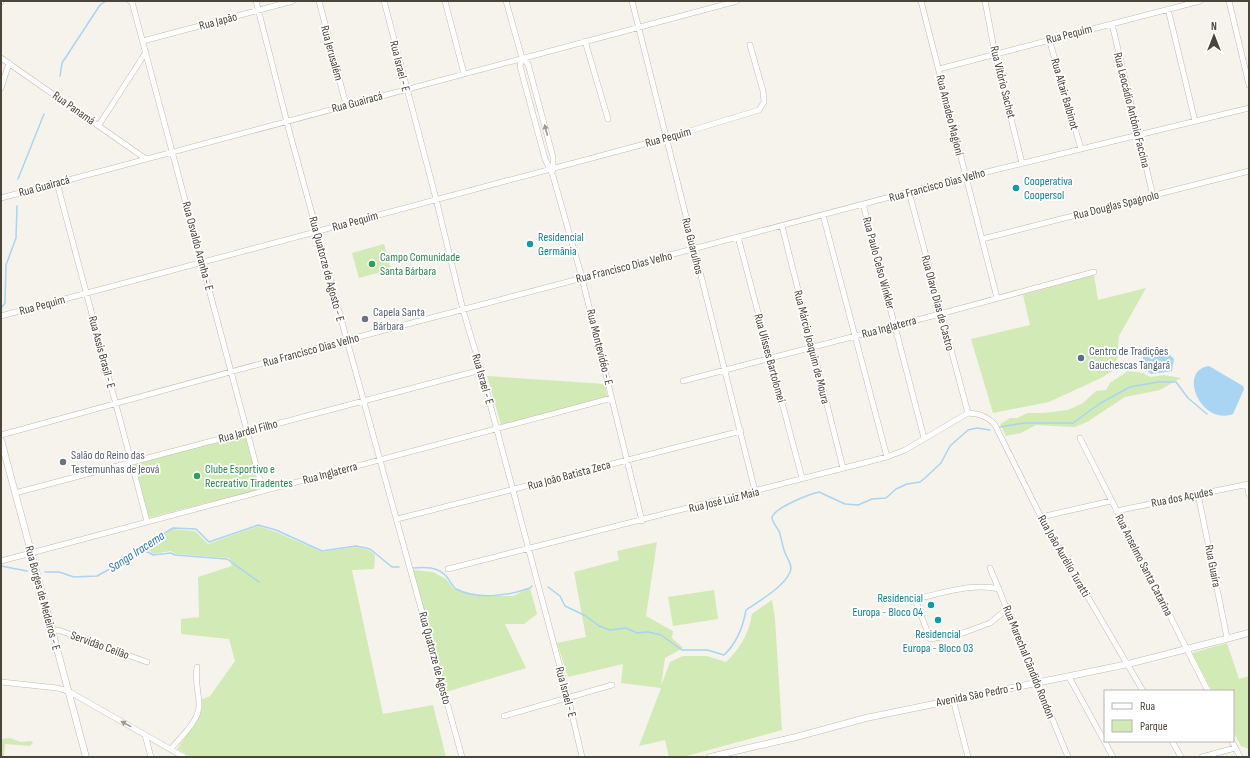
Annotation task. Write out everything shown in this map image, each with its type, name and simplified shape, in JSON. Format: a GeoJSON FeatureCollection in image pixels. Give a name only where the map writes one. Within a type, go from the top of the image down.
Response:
{"type":"FeatureCollection","features":[{"type":"Feature","properties":{"kind":"street","name":"Rua Osvaldo Aranha - E"},"geometry":{"type":"LineString","coordinates":[[131,1],[173,152],[263,491]]}},
{"type":"Feature","properties":{"kind":"street","name":"Rua Quatorze de Agosto - E"},"geometry":{"type":"LineString","coordinates":[[256,1],[287,121],[408,560]]}},
{"type":"Feature","properties":{"kind":"street","name":"Rua Japão"},"geometry":{"type":"LineString","coordinates":[[143,41],[293,1]]}},
{"type":"Feature","properties":{"kind":"street","name":"Rua Jerusalém"},"geometry":{"type":"LineString","coordinates":[[319,1],[346,105]]}},
{"type":"Feature","properties":{"kind":"street","name":"Rua Israel - E"},"geometry":{"type":"LineString","coordinates":[[384,1],[436,199],[463,310],[497,430],[568,697],[582,757]]}},
{"type":"Feature","properties":{"kind":"street"},"geometry":{"type":"LineString","coordinates":[[445,1],[464,74]]}},
{"type":"Feature","properties":{"kind":"street","name":"Rua Montevidéo - E"},"geometry":{"type":"LineString","coordinates":[[506,1],[522,58],[528,64],[553,157],[551,169]]}},
{"type":"Feature","properties":{"kind":"street","name":"Rua Guarulhos"},"geometry":{"type":"LineString","coordinates":[[632,1],[755,491]]}},
{"type":"Feature","properties":{"kind":"street","name":"Rua Guairacá"},"geometry":{"type":"LineString","coordinates":[[1,198],[737,1]]}},
{"type":"Feature","properties":{"kind":"street","name":"Rua Amadeo Magioni"},"geometry":{"type":"LineString","coordinates":[[921,1],[997,298]]}},
{"type":"Feature","properties":{"kind":"street","name":"Rua Vitório Sachet"},"geometry":{"type":"LineString","coordinates":[[985,1],[995,54],[1022,163]]}},
{"type":"Feature","properties":{"kind":"street","name":"Rua Pequim"},"geometry":{"type":"LineString","coordinates":[[939,69],[1200,1]]}},
{"type":"Feature","properties":{"kind":"street"},"geometry":{"type":"LineString","coordinates":[[1229,1],[1249,85]]}},
{"type":"Feature","properties":{"kind":"street"},"geometry":{"type":"LineString","coordinates":[[1168,9],[1195,120]]}},
{"type":"Feature","properties":{"kind":"street","name":"Rua Leocádio Antônio Faccina"},"geometry":{"type":"LineString","coordinates":[[1112,24],[1153,196]]}},
{"type":"Feature","properties":{"kind":"street","name":"Rua Altair Balbinot"},"geometry":{"type":"LineString","coordinates":[[1050,39],[1081,149]]}},
{"type":"Feature","properties":{"kind":"street"},"geometry":{"type":"LineString","coordinates":[[585,41],[608,119]]}},
{"type":"Feature","properties":{"kind":"street","name":"Rua Pequim"},"geometry":{"type":"LineString","coordinates":[[1,316],[666,138],[759,110],[764,102],[763,91],[750,45]]}},
{"type":"Feature","properties":{"kind":"street"},"geometry":{"type":"LineString","coordinates":[[99,125],[146,52]]}},
{"type":"Feature","properties":{"kind":"street","name":"Rua Panamá"},"geometry":{"type":"LineString","coordinates":[[1,58],[146,159]]}},
{"type":"Feature","properties":{"kind":"street","name":"Rua Montevidéo - E"},"geometry":{"type":"LineString","coordinates":[[522,58],[520,66],[582,278],[628,459],[642,521]]}},
{"type":"Feature","properties":{"kind":"street"},"geometry":{"type":"LineString","coordinates":[[1,88],[9,63]]}},
{"type":"Feature","properties":{"kind":"street","name":"Rua Francisco Dias Velho"},"geometry":{"type":"LineString","coordinates":[[1,434],[347,340],[966,177],[1249,108]]}},
{"type":"Feature","properties":{"kind":"street","name":"Rua Douglas Spagnolo"},"geometry":{"type":"LineString","coordinates":[[982,239],[1249,171]]}},
{"type":"Feature","properties":{"kind":"street","name":"Rua Assis Brasil - E"},"geometry":{"type":"LineString","coordinates":[[57,183],[146,521]]}},
{"type":"Feature","properties":{"kind":"street","name":"Rua Olavo Dias de Castro"},"geometry":{"type":"LineString","coordinates":[[909,192],[940,314],[968,413]]}},
{"type":"Feature","properties":{"kind":"street","name":"Rua Paulo Celso Winkler"},"geometry":{"type":"LineString","coordinates":[[864,204],[924,438]]}},
{"type":"Feature","properties":{"kind":"street"},"geometry":{"type":"LineString","coordinates":[[823,215],[886,457]]}},
{"type":"Feature","properties":{"kind":"street","name":"Rua Márcio Joaquim de Moura"},"geometry":{"type":"LineString","coordinates":[[782,226],[843,468]]}},
{"type":"Feature","properties":{"kind":"street","name":"Rua Ulisses Bartolomei"},"geometry":{"type":"LineString","coordinates":[[738,237],[802,478]]}},
{"type":"Feature","properties":{"kind":"street","name":"Rua Inglaterra"},"geometry":{"type":"LineString","coordinates":[[684,381],[1094,272]]}},
{"type":"Feature","properties":{"kind":"street","name":"Rua Jardel Filho"},"geometry":{"type":"LineString","coordinates":[[15,492],[480,370]]}},
{"type":"Feature","properties":{"kind":"street","name":"Rua Inglaterra"},"geometry":{"type":"LineString","coordinates":[[1,561],[146,521],[497,430],[612,398]]}},
{"type":"Feature","properties":{"kind":"street","name":"Rua João Aurélio Turatti"},"geometry":{"type":"LineString","coordinates":[[968,413],[979,414],[990,420],[995,425],[1041,517],[1142,690]]}},
{"type":"Feature","properties":{"kind":"street","name":"Rua José Luiz Maia"},"geometry":{"type":"LineString","coordinates":[[448,569],[642,521],[886,457],[905,450],[968,413]]}},
{"type":"Feature","properties":{"kind":"street","name":"Rua João Batista Zeca"},"geometry":{"type":"LineString","coordinates":[[396,519],[741,431]]}},
{"type":"Feature","properties":{"kind":"street","name":"Rua Anselmo Santa Catarina"},"geometry":{"type":"LineString","coordinates":[[1080,438],[1208,690]]}},
{"type":"Feature","properties":{"kind":"street","name":"Rua Borges de Medeiros - E"},"geometry":{"type":"LineString","coordinates":[[1,440],[86,757]]}},
{"type":"Feature","properties":{"kind":"street"},"geometry":{"type":"LineString","coordinates":[[1248,484],[1249,495]]}},
{"type":"Feature","properties":{"kind":"street","name":"Rua dos Açudes"},"geometry":{"type":"LineString","coordinates":[[1116,510],[1248,484]]}},
{"type":"Feature","properties":{"kind":"street","name":"Rua Guaíra"},"geometry":{"type":"LineString","coordinates":[[1198,494],[1228,638]]}},
{"type":"Feature","properties":{"kind":"street"},"geometry":{"type":"LineString","coordinates":[[1041,517],[1111,501]]}},
{"type":"Feature","properties":{"kind":"street","name":"Rua Quatorze de Agosto"},"geometry":{"type":"LineString","coordinates":[[408,560],[462,757]]}},
{"type":"Feature","properties":{"kind":"street","name":"Rua Marechal Cândido Rondon"},"geometry":{"type":"LineString","coordinates":[[990,568],[1000,589],[1068,757]]}},
{"type":"Feature","properties":{"kind":"street"},"geometry":{"type":"LineString","coordinates":[[1000,589],[976,587],[915,599],[930,639],[963,633],[990,623],[1007,608]]}},
{"type":"Feature","properties":{"kind":"street","name":"Servidão Ceilão"},"geometry":{"type":"LineString","coordinates":[[52,631],[58,630],[147,662]]}},
{"type":"Feature","properties":{"kind":"street","name":"Avenida São Pedro - D"},"geometry":{"type":"LineString","coordinates":[[710,757],[727,755],[866,718],[1128,664],[1249,633]]}},
{"type":"Feature","properties":{"kind":"street"},"geometry":{"type":"LineString","coordinates":[[171,750],[197,717],[199,703],[196,688],[197,667]]}},
{"type":"Feature","properties":{"kind":"street"},"geometry":{"type":"LineString","coordinates":[[1069,677],[1104,741]]}},
{"type":"Feature","properties":{"kind":"street"},"geometry":{"type":"LineString","coordinates":[[1,682],[56,688],[68,691],[184,757]]}},
{"type":"Feature","properties":{"kind":"street"},"geometry":{"type":"LineString","coordinates":[[504,716],[612,685]]}},
{"type":"Feature","properties":{"kind":"street"},"geometry":{"type":"LineString","coordinates":[[953,699],[968,757]]}},
{"type":"Feature","properties":{"kind":"street"},"geometry":{"type":"LineString","coordinates":[[145,735],[150,757]]}},
{"type":"Feature","properties":{"kind":"street"},"geometry":{"type":"LineString","coordinates":[[1105,742],[1113,757]]}},
{"type":"Feature","properties":{"kind":"street"},"geometry":{"type":"LineString","coordinates":[[1173,742],[1181,757]]}},
{"type":"Feature","properties":{"kind":"street"},"geometry":{"type":"LineString","coordinates":[[1232,742],[1240,757]]}},
{"type":"Feature","properties":{"kind":"street"},"geometry":{"type":"LineString","coordinates":[[1202,757],[1235,748]]}},
{"type":"Feature","properties":{"kind":"green space","name":"Campo Comunidade Santa Bárbara"},"geometry":{"type":"Polygon","coordinates":[[[384,244],[391,269],[359,278],[352,253],[384,244]]]}},
{"type":"Feature","properties":{"kind":"green space"},"geometry":{"type":"Polygon","coordinates":[[[1094,275],[1098,300],[1146,288],[1119,336],[1116,369],[1101,378],[1049,402],[993,413],[971,339],[1030,325],[1023,295],[1094,275]]]}},
{"type":"Feature","properties":{"kind":"green space"},"geometry":{"type":"Polygon","coordinates":[[[1128,371],[1143,373],[1150,377],[1164,375],[1181,378],[1160,390],[1125,397],[1087,422],[1075,427],[1036,425],[1021,433],[1006,436],[1000,424],[1010,418],[1017,418],[1028,413],[1068,410],[1083,403],[1096,391],[1106,390],[1110,383],[1128,371]]]}},
{"type":"Feature","properties":{"kind":"green space"},"geometry":{"type":"Polygon","coordinates":[[[487,376],[605,384],[607,397],[501,425],[487,376]]]}},
{"type":"Feature","properties":{"kind":"green space","name":"Clube Esportivo e Recreativo Tiradentes"},"geometry":{"type":"Polygon","coordinates":[[[245,434],[260,489],[148,518],[134,463],[245,434]]]}},
{"type":"Feature","properties":{"kind":"green space"},"geometry":{"type":"Polygon","coordinates":[[[258,526],[276,532],[322,552],[356,547],[369,550],[375,555],[374,569],[352,570],[383,714],[433,705],[446,757],[191,757],[177,749],[199,717],[201,700],[210,696],[235,661],[229,639],[181,634],[181,619],[199,617],[198,577],[232,566],[229,558],[176,554],[171,551],[153,554],[149,550],[142,550],[173,529],[195,531],[208,544],[258,526]]]}},
{"type":"Feature","properties":{"kind":"green space"},"geometry":{"type":"Polygon","coordinates":[[[657,542],[646,616],[673,631],[672,638],[683,648],[665,658],[661,686],[670,662],[683,656],[707,656],[726,662],[736,652],[743,640],[749,628],[752,614],[772,600],[775,619],[782,730],[683,757],[669,757],[665,740],[639,746],[661,688],[621,683],[623,664],[568,677],[557,643],[586,637],[574,572],[619,560],[617,551],[657,542]]]}},
{"type":"Feature","properties":{"kind":"green space"},"geometry":{"type":"Polygon","coordinates":[[[413,570],[433,572],[446,579],[453,588],[475,596],[513,596],[530,588],[537,614],[524,624],[505,624],[526,668],[446,692],[413,570]]]}},
{"type":"Feature","properties":{"kind":"green space"},"geometry":{"type":"Polygon","coordinates":[[[714,590],[718,619],[673,626],[668,597],[714,590]]]}},
{"type":"Feature","properties":{"kind":"green space"},"geometry":{"type":"Polygon","coordinates":[[[1227,643],[1239,679],[1249,676],[1249,749],[1241,746],[1234,734],[1234,690],[1211,690],[1192,653],[1227,643]]]}},
{"type":"Feature","properties":{"kind":"green space"},"geometry":{"type":"Polygon","coordinates":[[[10,738],[21,742],[31,741],[33,743],[30,746],[5,744],[4,757],[1,757],[1,739],[10,738]]]}},
{"type":"Feature","properties":{"kind":"water"},"geometry":{"type":"Polygon","coordinates":[[[1155,354],[1170,355],[1174,359],[1172,371],[1151,374],[1141,366],[1143,357],[1155,354]]]}},
{"type":"Feature","properties":{"kind":"water"},"geometry":{"type":"Polygon","coordinates":[[[1209,366],[1243,386],[1244,389],[1233,414],[1221,416],[1211,412],[1203,405],[1197,396],[1194,386],[1195,377],[1200,370],[1209,366]]]}},
{"type":"Feature","properties":{"kind":"waterway"},"geometry":{"type":"LineString","coordinates":[[60,76],[62,63],[100,5],[106,1]]}},
{"type":"Feature","properties":{"kind":"waterway"},"geometry":{"type":"LineString","coordinates":[[18,179],[44,114]]}},
{"type":"Feature","properties":{"kind":"waterway"},"geometry":{"type":"LineString","coordinates":[[2,307],[5,303],[6,265],[16,238],[17,206]]}},
{"type":"Feature","properties":{"kind":"waterway","name":"Sanga Iracema"},"geometry":{"type":"LineString","coordinates":[[1000,427],[1024,423],[1073,423],[1099,404],[1130,387],[1158,382],[1176,382],[1188,398],[1207,414]]}},
{"type":"Feature","properties":{"kind":"waterway","name":"Sanga Iracema"},"geometry":{"type":"LineString","coordinates":[[548,587],[560,596],[565,606],[586,616],[599,626],[610,630],[626,628],[637,633],[648,632],[661,635],[682,650],[707,650],[724,655],[739,634],[746,610],[777,588],[787,578],[791,570],[779,531],[772,519],[778,510],[800,498],[819,492],[845,504],[858,505],[872,499],[886,498],[896,489],[907,484],[920,482],[925,478],[941,463],[950,446],[968,430],[977,428],[990,430]]}},
{"type":"Feature","properties":{"kind":"waterway","name":"Sanga Iracema"},"geometry":{"type":"LineString","coordinates":[[45,572],[59,572],[74,577],[97,576],[135,555],[145,545],[173,528],[196,529],[209,542],[258,525],[276,530],[322,551],[356,546],[370,549],[392,567],[399,567]]}},
{"type":"Feature","properties":{"kind":"waterway"},"geometry":{"type":"LineString","coordinates":[[137,553],[148,552],[153,555],[171,553],[175,555],[227,559],[259,582]]}},
{"type":"Feature","properties":{"kind":"waterway","name":"Sanga Iracema"},"geometry":{"type":"LineString","coordinates":[[1,566],[27,571]]}},
{"type":"Feature","properties":{"kind":"waterway","name":"Sanga Iracema"},"geometry":{"type":"LineString","coordinates":[[412,568],[435,569],[443,573],[456,589],[474,595],[503,595],[521,591],[532,586]]}},
{"type":"Feature","properties":{"kind":"place","name":"Cooperativa Coopersol"},"geometry":{"type":"Point","coordinates":[1016,188]}},
{"type":"Feature","properties":{"kind":"place","name":"Residencial Germânia"},"geometry":{"type":"Point","coordinates":[530,244]}},
{"type":"Feature","properties":{"kind":"place","name":"Campo Comunidade Santa Bárbara"},"geometry":{"type":"Point","coordinates":[372,264]}},
{"type":"Feature","properties":{"kind":"place","name":"Capela Santa Bárbara"},"geometry":{"type":"Point","coordinates":[365,319]}},
{"type":"Feature","properties":{"kind":"place","name":"Centro de Tradições Gauchescas Tangará"},"geometry":{"type":"Point","coordinates":[1081,358]}},
{"type":"Feature","properties":{"kind":"place","name":"Salão do Reino das Testemunhas de Jeová"},"geometry":{"type":"Point","coordinates":[63,462]}},
{"type":"Feature","properties":{"kind":"place","name":"Clube Esportivo e Recreativo Tiradentes"},"geometry":{"type":"Point","coordinates":[197,476]}},
{"type":"Feature","properties":{"kind":"place","name":"Residencial Europa - Bloco 04"},"geometry":{"type":"Point","coordinates":[931,605]}},
{"type":"Feature","properties":{"kind":"place","name":"Residencial Europa - Bloco 03"},"geometry":{"type":"Point","coordinates":[938,620]}}]}
